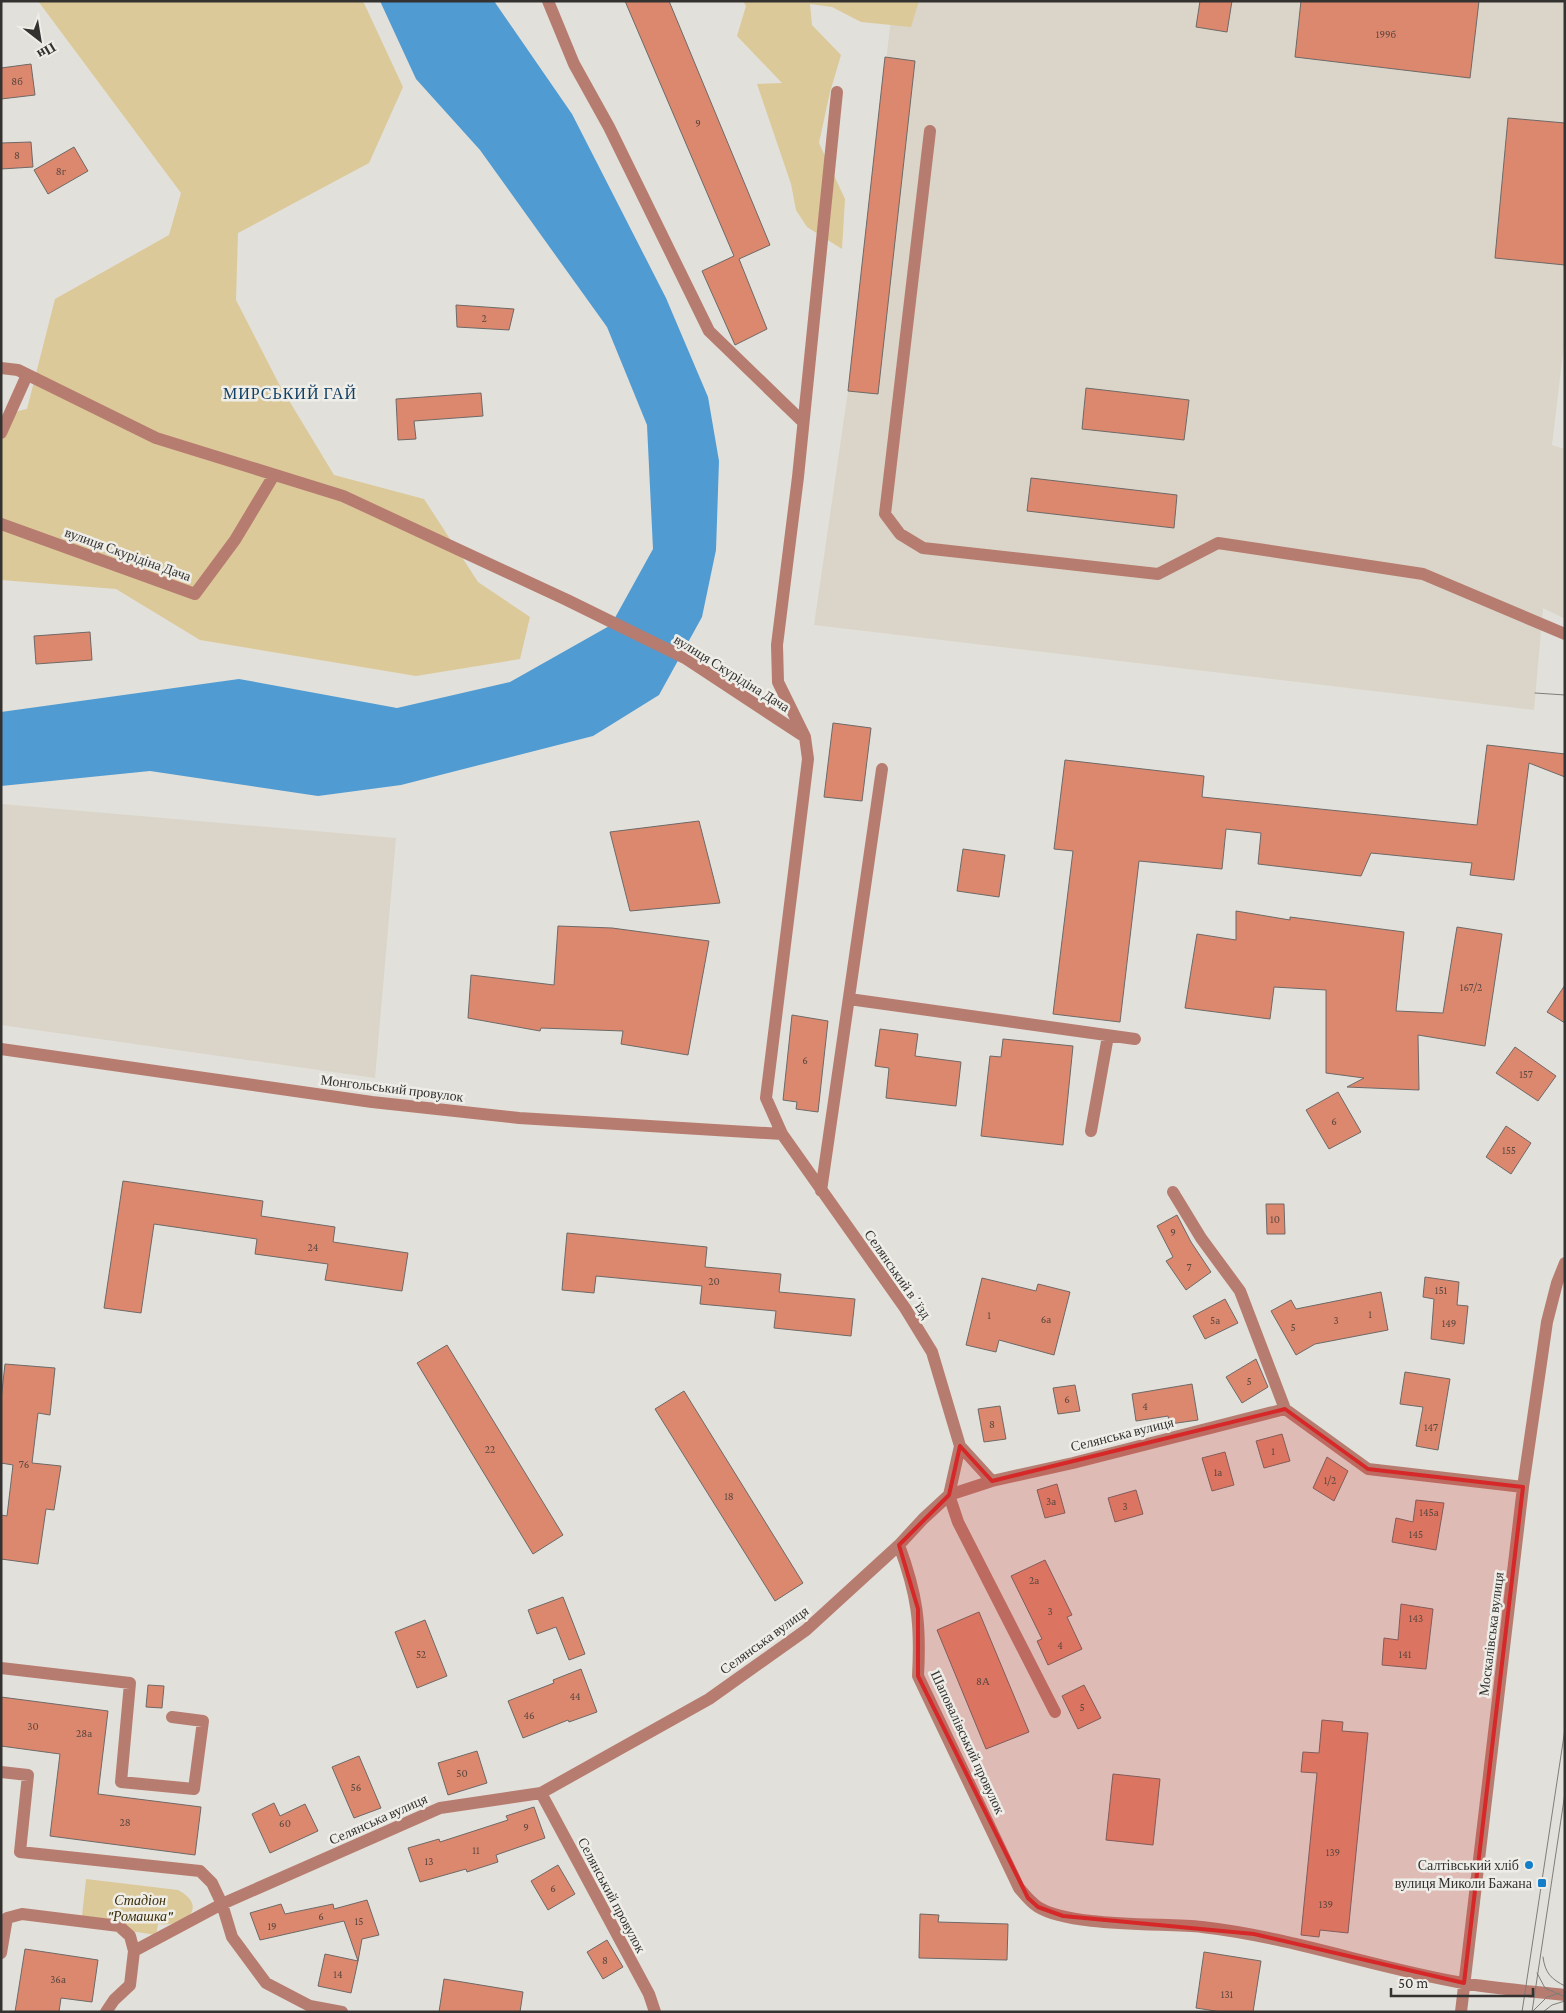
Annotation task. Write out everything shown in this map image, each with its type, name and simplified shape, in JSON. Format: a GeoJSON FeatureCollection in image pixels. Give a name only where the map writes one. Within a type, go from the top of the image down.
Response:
{"type":"FeatureCollection","features":[{"type":"Feature","properties":{"kind":"street"},"geometry":{"type":"LineString","coordinates":[[548,1],[574,64],[609,127],[709,331],[803,422]]}},
{"type":"Feature","properties":{"kind":"street"},"geometry":{"type":"LineString","coordinates":[[782,1134],[766,1098],[808,759],[805,737],[778,682],[777,645],[803,422],[837,92]]}},
{"type":"Feature","properties":{"kind":"street"},"geometry":{"type":"LineString","coordinates":[[930,131],[885,514],[900,534],[923,548],[1158,574],[1218,543],[1424,574],[1565,634]]}},
{"type":"Feature","properties":{"kind":"street","name":"вулиця Скурідіна Дача"},"geometry":{"type":"LineString","coordinates":[[1,368],[18,370],[156,438],[343,496],[576,604],[684,658],[805,737]]}},
{"type":"Feature","properties":{"kind":"street"},"geometry":{"type":"LineString","coordinates":[[1,433],[27,375]]}},
{"type":"Feature","properties":{"kind":"street","name":"вулиця Скурідіна Дача"},"geometry":{"type":"LineString","coordinates":[[1,524],[195,594],[234,540],[274,475]]}},
{"type":"Feature","properties":{"kind":"street"},"geometry":{"type":"LineString","coordinates":[[821,1191],[882,769]]}},
{"type":"Feature","properties":{"kind":"street"},"geometry":{"type":"LineString","coordinates":[[849,999],[1135,1039]]}},
{"type":"Feature","properties":{"kind":"street"},"geometry":{"type":"LineString","coordinates":[[1091,1131],[1108,1036]]}},
{"type":"Feature","properties":{"kind":"street","name":"Монгольський провулок"},"geometry":{"type":"LineString","coordinates":[[1,1049],[372,1102],[519,1118],[782,1134]]}},
{"type":"Feature","properties":{"kind":"street","name":"Селянський вʼїзд"},"geometry":{"type":"LineString","coordinates":[[782,1134],[905,1308],[932,1352],[960,1446],[992,1481]]}},
{"type":"Feature","properties":{"kind":"street"},"geometry":{"type":"LineString","coordinates":[[1173,1192],[1201,1238],[1240,1291],[1285,1409],[1368,1468],[1523,1487]]}},
{"type":"Feature","properties":{"kind":"street","name":"Москалівська вулиця"},"geometry":{"type":"LineString","coordinates":[[1461,2012],[1523,1487],[1547,1322],[1557,1283],[1565,1263]]}},
{"type":"Feature","properties":{"kind":"street","name":"Селянська вулиця"},"geometry":{"type":"LineString","coordinates":[[134,1951],[222,1904],[440,1808],[541,1793],[718,1693],[806,1630],[899,1545],[949,1495],[992,1481],[1073,1463],[1285,1409]]}},
{"type":"Feature","properties":{"kind":"street","name":"Селянський вʼїзд"},"geometry":{"type":"LineString","coordinates":[[949,1495],[960,1446]]}},
{"type":"Feature","properties":{"kind":"street"},"geometry":{"type":"LineString","coordinates":[[949,1495],[958,1522],[1055,1712]]}},
{"type":"Feature","properties":{"kind":"street","name":"Шаповалівський провулок"},"geometry":{"type":"LineString","coordinates":[[899,1545],[911,1576],[918,1609],[920,1642],[918,1676],[1019,1888],[1038,1907],[1064,1916],[1089,1920],[1201,1927],[1254,1934],[1464,1984]]}},
{"type":"Feature","properties":{"kind":"street"},"geometry":{"type":"LineString","coordinates":[[1,1668],[130,1683],[121,1782],[194,1788],[203,1721],[172,1717]]}},
{"type":"Feature","properties":{"kind":"street"},"geometry":{"type":"LineString","coordinates":[[1,1772],[28,1775],[20,1852],[200,1871],[212,1883],[222,1904],[232,1937],[266,1983],[310,2006],[342,2012]]}},
{"type":"Feature","properties":{"kind":"street","name":"Селянський провулок"},"geometry":{"type":"LineString","coordinates":[[541,1793],[649,1994],[655,2012]]}},
{"type":"Feature","properties":{"kind":"street"},"geometry":{"type":"LineString","coordinates":[[1,1953],[7,1918],[22,1914],[119,1926],[130,1936],[134,1951],[130,1985],[114,2000],[106,2012]]}},
{"type":"Feature","properties":{"kind":"street"},"geometry":{"type":"LineString","coordinates":[[1464,1984],[1565,1995]]}},
{"type":"Feature","properties":{"kind":"highlighted area"},"geometry":{"type":"Polygon","coordinates":[[[1285,1409],[1368,1469],[1523,1487],[1464,1983],[1254,1934],[1063,1916],[1038,1907],[1028,1898],[918,1676],[918,1609],[899,1545],[949,1495],[960,1446],[992,1481],[1285,1409]]]}},
{"type":"Feature","properties":{"kind":"shaded area"},"geometry":{"type":"Polygon","coordinates":[[[893,1],[1565,1],[1565,336],[1552,445],[1565,449],[1565,619],[1543,608],[1534,710],[814,625],[848,391],[893,1]]]}},
{"type":"Feature","properties":{"kind":"shaded area"},"geometry":{"type":"Polygon","coordinates":[[[1,804],[396,838],[375,1078],[1,1025],[1,804]]]}},
{"type":"Feature","properties":{"kind":"green space"},"geometry":{"type":"Polygon","coordinates":[[[38,1],[363,1],[403,87],[369,163],[238,233],[236,300],[279,384],[334,475],[424,499],[478,582],[530,617],[520,659],[416,676],[200,640],[116,589],[1,580],[1,415],[27,409],[55,299],[169,235],[181,193],[38,1]]]}},
{"type":"Feature","properties":{"kind":"green space"},"geometry":{"type":"Polygon","coordinates":[[[743,1],[919,1],[911,27],[861,22],[832,7],[810,4],[812,25],[841,55],[830,92],[819,143],[845,199],[842,249],[807,227],[796,210],[791,184],[757,84],[782,83],[737,36],[746,6],[743,1]]]}},
{"type":"Feature","properties":{"kind":"green space","name":"Стадіон \"Ромашка\""},"geometry":{"type":"Polygon","coordinates":[[[86,1879],[178,1890],[192,1903],[193,1909],[190,1915],[177,1923],[158,1924],[156,1935],[118,1929],[119,1920],[82,1916],[86,1879]]]}},
{"type":"Feature","properties":{"kind":"water"},"geometry":{"type":"Polygon","coordinates":[[[380,1],[494,1],[572,114],[666,298],[708,397],[719,461],[716,550],[702,617],[659,695],[593,736],[401,785],[318,796],[150,771],[1,786],[1,712],[239,679],[397,708],[510,682],[611,625],[653,549],[647,425],[607,327],[480,150],[416,79],[380,1]]]}},
{"type":"Feature","properties":{"kind":"building"},"geometry":{"type":"Polygon","coordinates":[[[625,1],[669,1],[770,245],[739,259],[767,329],[735,345],[702,271],[734,256],[625,1]]]}},
{"type":"Feature","properties":{"kind":"building"},"geometry":{"type":"Polygon","coordinates":[[[1200,1],[1232,1],[1227,32],[1196,27],[1200,1]]]}},
{"type":"Feature","properties":{"kind":"building"},"geometry":{"type":"Polygon","coordinates":[[[1301,1],[1479,1],[1470,78],[1295,57],[1301,1]]]}},
{"type":"Feature","properties":{"kind":"building"},"geometry":{"type":"Polygon","coordinates":[[[885,57],[915,61],[878,394],[848,391],[885,57]]]}},
{"type":"Feature","properties":{"kind":"building"},"geometry":{"type":"Polygon","coordinates":[[[31,64],[35,95],[1,99],[1,68],[31,64]]]}},
{"type":"Feature","properties":{"kind":"building"},"geometry":{"type":"Polygon","coordinates":[[[1508,118],[1565,123],[1565,265],[1495,258],[1508,118]]]}},
{"type":"Feature","properties":{"kind":"building"},"geometry":{"type":"Polygon","coordinates":[[[31,142],[33,167],[1,169],[1,143],[31,142]]]}},
{"type":"Feature","properties":{"kind":"building"},"geometry":{"type":"Polygon","coordinates":[[[74,147],[88,171],[48,194],[34,170],[74,147]]]}},
{"type":"Feature","properties":{"kind":"building"},"geometry":{"type":"Polygon","coordinates":[[[456,305],[514,309],[509,330],[457,327],[456,305]]]}},
{"type":"Feature","properties":{"kind":"building"},"geometry":{"type":"Polygon","coordinates":[[[1086,388],[1189,400],[1184,440],[1082,429],[1086,388]]]}},
{"type":"Feature","properties":{"kind":"building"},"geometry":{"type":"Polygon","coordinates":[[[481,393],[483,416],[414,421],[416,439],[398,440],[396,399],[481,393]]]}},
{"type":"Feature","properties":{"kind":"building"},"geometry":{"type":"Polygon","coordinates":[[[1031,478],[1177,495],[1174,528],[1027,511],[1031,478]]]}},
{"type":"Feature","properties":{"kind":"building"},"geometry":{"type":"Polygon","coordinates":[[[90,632],[92,660],[36,664],[34,636],[90,632]]]}},
{"type":"Feature","properties":{"kind":"building"},"geometry":{"type":"Polygon","coordinates":[[[833,723],[871,728],[862,801],[824,797],[833,723]]]}},
{"type":"Feature","properties":{"kind":"building"},"geometry":{"type":"Polygon","coordinates":[[[1487,745],[1565,754],[1565,777],[1529,763],[1514,880],[1470,875],[1472,863],[1371,853],[1361,876],[1258,864],[1261,833],[1226,829],[1222,869],[1139,861],[1120,1022],[1053,1014],[1073,851],[1054,849],[1065,760],[1204,776],[1202,797],[1477,825],[1487,745]]]}},
{"type":"Feature","properties":{"kind":"building"},"geometry":{"type":"Polygon","coordinates":[[[699,821],[720,903],[630,911],[610,832],[699,821]]]}},
{"type":"Feature","properties":{"kind":"building"},"geometry":{"type":"Polygon","coordinates":[[[963,849],[1005,855],[999,897],[957,891],[963,849]]]}},
{"type":"Feature","properties":{"kind":"building"},"geometry":{"type":"Polygon","coordinates":[[[1236,911],[1290,920],[1290,917],[1404,932],[1396,1011],[1443,1013],[1457,927],[1502,934],[1485,1046],[1418,1035],[1419,1090],[1347,1087],[1364,1078],[1326,1073],[1326,990],[1274,987],[1270,1019],[1185,1008],[1197,934],[1236,940],[1236,911]]]}},
{"type":"Feature","properties":{"kind":"building"},"geometry":{"type":"Polygon","coordinates":[[[558,926],[612,928],[709,941],[688,1055],[621,1044],[623,1031],[541,1028],[540,1031],[468,1018],[471,975],[554,985],[558,926]]]}},
{"type":"Feature","properties":{"kind":"building"},"geometry":{"type":"Polygon","coordinates":[[[1565,985],[1565,1023],[1547,1012],[1565,985]]]}},
{"type":"Feature","properties":{"kind":"building"},"geometry":{"type":"Polygon","coordinates":[[[792,1015],[828,1021],[818,1112],[796,1109],[797,1102],[783,1100],[792,1015]]]}},
{"type":"Feature","properties":{"kind":"building"},"geometry":{"type":"Polygon","coordinates":[[[880,1029],[918,1034],[915,1056],[961,1062],[956,1106],[886,1098],[889,1068],[875,1066],[880,1029]]]}},
{"type":"Feature","properties":{"kind":"building"},"geometry":{"type":"Polygon","coordinates":[[[1003,1039],[1073,1046],[1063,1145],[981,1136],[990,1056],[1001,1057],[1003,1039]]]}},
{"type":"Feature","properties":{"kind":"building"},"geometry":{"type":"Polygon","coordinates":[[[1515,1047],[1556,1076],[1538,1101],[1496,1073],[1515,1047]]]}},
{"type":"Feature","properties":{"kind":"building"},"geometry":{"type":"Polygon","coordinates":[[[1338,1092],[1361,1132],[1329,1149],[1306,1110],[1338,1092]]]}},
{"type":"Feature","properties":{"kind":"building"},"geometry":{"type":"Polygon","coordinates":[[[1506,1126],[1531,1143],[1511,1174],[1486,1157],[1506,1126]]]}},
{"type":"Feature","properties":{"kind":"building"},"geometry":{"type":"Polygon","coordinates":[[[123,1181],[263,1201],[261,1216],[335,1227],[333,1242],[408,1253],[402,1291],[325,1280],[328,1264],[255,1254],[257,1239],[154,1224],[141,1313],[104,1308],[123,1181]]]}},
{"type":"Feature","properties":{"kind":"building"},"geometry":{"type":"Polygon","coordinates":[[[1266,1204],[1284,1204],[1285,1234],[1267,1234],[1266,1204]]]}},
{"type":"Feature","properties":{"kind":"building"},"geometry":{"type":"Polygon","coordinates":[[[1177,1215],[1191,1242],[1211,1272],[1186,1290],[1166,1261],[1173,1257],[1157,1226],[1177,1215]]]}},
{"type":"Feature","properties":{"kind":"building"},"geometry":{"type":"Polygon","coordinates":[[[567,1233],[707,1247],[705,1267],[781,1274],[779,1292],[855,1299],[851,1336],[774,1328],[776,1311],[700,1304],[702,1286],[596,1276],[594,1293],[562,1290],[567,1233]]]}},
{"type":"Feature","properties":{"kind":"building"},"geometry":{"type":"Polygon","coordinates":[[[1425,1277],[1459,1282],[1457,1305],[1468,1306],[1464,1344],[1431,1339],[1434,1299],[1423,1297],[1425,1277]]]}},
{"type":"Feature","properties":{"kind":"building"},"geometry":{"type":"Polygon","coordinates":[[[982,1278],[1036,1291],[1038,1284],[1070,1292],[1054,1355],[999,1340],[996,1352],[966,1345],[982,1278]]]}},
{"type":"Feature","properties":{"kind":"building"},"geometry":{"type":"Polygon","coordinates":[[[1381,1292],[1388,1330],[1315,1344],[1296,1355],[1271,1311],[1291,1300],[1296,1309],[1381,1292]]]}},
{"type":"Feature","properties":{"kind":"building"},"geometry":{"type":"Polygon","coordinates":[[[1225,1299],[1238,1323],[1205,1339],[1193,1316],[1225,1299]]]}},
{"type":"Feature","properties":{"kind":"building"},"geometry":{"type":"Polygon","coordinates":[[[447,1345],[563,1535],[533,1554],[417,1363],[447,1345]]]}},
{"type":"Feature","properties":{"kind":"building"},"geometry":{"type":"Polygon","coordinates":[[[1256,1359],[1268,1387],[1242,1403],[1226,1377],[1256,1359]]]}},
{"type":"Feature","properties":{"kind":"building"},"geometry":{"type":"Polygon","coordinates":[[[5,1364],[55,1368],[50,1415],[38,1413],[32,1463],[61,1466],[54,1510],[46,1509],[38,1564],[1,1559],[1,1515],[7,1516],[13,1465],[1,1463],[1,1400],[5,1364]]]}},
{"type":"Feature","properties":{"kind":"building"},"geometry":{"type":"Polygon","coordinates":[[[1405,1372],[1450,1379],[1438,1450],[1416,1446],[1423,1407],[1400,1404],[1405,1372]]]}},
{"type":"Feature","properties":{"kind":"building"},"geometry":{"type":"Polygon","coordinates":[[[1192,1384],[1198,1420],[1170,1424],[1168,1416],[1136,1421],[1132,1394],[1192,1384]]]}},
{"type":"Feature","properties":{"kind":"building"},"geometry":{"type":"Polygon","coordinates":[[[1075,1385],[1080,1411],[1058,1414],[1053,1388],[1075,1385]]]}},
{"type":"Feature","properties":{"kind":"building"},"geometry":{"type":"Polygon","coordinates":[[[684,1391],[803,1583],[775,1601],[655,1409],[684,1391]]]}},
{"type":"Feature","properties":{"kind":"building"},"geometry":{"type":"Polygon","coordinates":[[[1000,1406],[1006,1439],[984,1442],[978,1409],[1000,1406]]]}},
{"type":"Feature","properties":{"kind":"building"},"geometry":{"type":"Polygon","coordinates":[[[1282,1434],[1290,1461],[1264,1468],[1256,1441],[1282,1434]]]}},
{"type":"Feature","properties":{"kind":"building"},"geometry":{"type":"Polygon","coordinates":[[[1225,1452],[1234,1485],[1212,1491],[1202,1458],[1225,1452]]]}},
{"type":"Feature","properties":{"kind":"building"},"geometry":{"type":"Polygon","coordinates":[[[1327,1457],[1348,1471],[1334,1501],[1313,1488],[1327,1457]]]}},
{"type":"Feature","properties":{"kind":"building"},"geometry":{"type":"Polygon","coordinates":[[[1057,1484],[1065,1513],[1045,1518],[1037,1490],[1057,1484]]]}},
{"type":"Feature","properties":{"kind":"building"},"geometry":{"type":"Polygon","coordinates":[[[1136,1490],[1143,1514],[1115,1522],[1108,1498],[1136,1490]]]}},
{"type":"Feature","properties":{"kind":"building"},"geometry":{"type":"Polygon","coordinates":[[[1416,1500],[1444,1503],[1436,1550],[1392,1542],[1396,1518],[1413,1522],[1416,1500]]]}},
{"type":"Feature","properties":{"kind":"building"},"geometry":{"type":"Polygon","coordinates":[[[1045,1560],[1072,1615],[1067,1617],[1082,1649],[1048,1665],[1037,1641],[1042,1639],[1011,1576],[1045,1560]]]}},
{"type":"Feature","properties":{"kind":"building"},"geometry":{"type":"Polygon","coordinates":[[[563,1597],[585,1654],[569,1660],[556,1627],[537,1634],[528,1610],[563,1597]]]}},
{"type":"Feature","properties":{"kind":"building"},"geometry":{"type":"Polygon","coordinates":[[[1401,1604],[1433,1609],[1426,1669],[1382,1665],[1384,1638],[1398,1640],[1401,1604]]]}},
{"type":"Feature","properties":{"kind":"building"},"geometry":{"type":"Polygon","coordinates":[[[979,1612],[1029,1732],[986,1749],[937,1630],[979,1612]]]}},
{"type":"Feature","properties":{"kind":"building"},"geometry":{"type":"Polygon","coordinates":[[[425,1620],[447,1676],[417,1688],[395,1632],[425,1620]]]}},
{"type":"Feature","properties":{"kind":"building"},"geometry":{"type":"Polygon","coordinates":[[[581,1669],[597,1712],[569,1722],[568,1720],[523,1738],[508,1701],[554,1683],[553,1680],[581,1669]]]}},
{"type":"Feature","properties":{"kind":"building"},"geometry":{"type":"Polygon","coordinates":[[[148,1685],[164,1686],[162,1708],[146,1707],[148,1685]]]}},
{"type":"Feature","properties":{"kind":"building"},"geometry":{"type":"Polygon","coordinates":[[[1084,1685],[1101,1718],[1078,1729],[1062,1696],[1084,1685]]]}},
{"type":"Feature","properties":{"kind":"building"},"geometry":{"type":"Polygon","coordinates":[[[1,1697],[108,1711],[98,1794],[201,1807],[195,1855],[50,1836],[60,1754],[1,1746],[1,1697]]]}},
{"type":"Feature","properties":{"kind":"building"},"geometry":{"type":"Polygon","coordinates":[[[1322,1720],[1343,1722],[1342,1731],[1368,1733],[1348,1933],[1320,1930],[1319,1937],[1301,1935],[1317,1773],[1301,1772],[1303,1752],[1319,1753],[1322,1720]]]}},
{"type":"Feature","properties":{"kind":"building"},"geometry":{"type":"Polygon","coordinates":[[[477,1751],[487,1783],[448,1795],[438,1763],[477,1751]]]}},
{"type":"Feature","properties":{"kind":"building"},"geometry":{"type":"Polygon","coordinates":[[[359,1756],[381,1808],[354,1818],[332,1767],[359,1756]]]}},
{"type":"Feature","properties":{"kind":"building"},"geometry":{"type":"Polygon","coordinates":[[[1113,1774],[1160,1779],[1153,1845],[1106,1840],[1113,1774]]]}},
{"type":"Feature","properties":{"kind":"building"},"geometry":{"type":"Polygon","coordinates":[[[274,1803],[280,1816],[305,1804],[318,1831],[270,1853],[252,1814],[274,1803]]]}},
{"type":"Feature","properties":{"kind":"building"},"geometry":{"type":"Polygon","coordinates":[[[534,1807],[545,1838],[496,1855],[498,1862],[467,1872],[466,1869],[420,1882],[408,1848],[439,1839],[440,1842],[508,1820],[506,1816],[534,1807]]]}},
{"type":"Feature","properties":{"kind":"building"},"geometry":{"type":"Polygon","coordinates":[[[558,1865],[575,1894],[548,1910],[531,1881],[558,1865]]]}},
{"type":"Feature","properties":{"kind":"building"},"geometry":{"type":"Polygon","coordinates":[[[367,1900],[379,1935],[362,1939],[358,1961],[344,1921],[260,1940],[250,1913],[281,1904],[285,1914],[333,1904],[334,1909],[367,1900]]]}},
{"type":"Feature","properties":{"kind":"building"},"geometry":{"type":"Polygon","coordinates":[[[920,1914],[939,1915],[938,1922],[1008,1924],[1007,1960],[919,1958],[920,1914]]]}},
{"type":"Feature","properties":{"kind":"building"},"geometry":{"type":"Polygon","coordinates":[[[607,1940],[623,1967],[603,1979],[587,1952],[607,1940]]]}},
{"type":"Feature","properties":{"kind":"building"},"geometry":{"type":"Polygon","coordinates":[[[25,1949],[98,1960],[92,2002],[61,1998],[59,2012],[15,2012],[25,1949]]]}},
{"type":"Feature","properties":{"kind":"building"},"geometry":{"type":"Polygon","coordinates":[[[1204,1952],[1261,1961],[1253,2012],[1222,2012],[1196,2008],[1204,1952]]]}},
{"type":"Feature","properties":{"kind":"building"},"geometry":{"type":"Polygon","coordinates":[[[325,1954],[358,1961],[351,1993],[318,1986],[325,1954]]]}},
{"type":"Feature","properties":{"kind":"building"},"geometry":{"type":"Polygon","coordinates":[[[444,1979],[523,1992],[520,2012],[439,2012],[444,1979]]]}},
{"type":"Feature","properties":{"kind":"tram line"},"geometry":{"type":"LineString","coordinates":[[1535,693],[1565,695]]}},
{"type":"Feature","properties":{"kind":"tram line"},"geometry":{"type":"LineString","coordinates":[[1522,2012],[1565,1729]]}},
{"type":"Feature","properties":{"kind":"tram line"},"geometry":{"type":"LineString","coordinates":[[1532,2012],[1565,1793]]}},
{"type":"Feature","properties":{"kind":"tram line"},"geometry":{"type":"LineString","coordinates":[[1543,1957],[1545,1967],[1550,1975],[1565,1986]]}},
{"type":"Feature","properties":{"kind":"tram line"},"geometry":{"type":"LineString","coordinates":[[1537,1973],[1545,1988],[1565,1997]]}},
{"type":"Feature","properties":{"kind":"tram line"},"geometry":{"type":"LineString","coordinates":[[1532,2012],[1547,1997],[1560,1993]]}},
{"type":"Feature","properties":{"kind":"tram line"},"geometry":{"type":"LineString","coordinates":[[1543,2012],[1552,2005],[1565,2001]]}},
{"type":"Feature","properties":{"kind":"place","name":"Салтівський хліб"},"geometry":{"type":"Point","coordinates":[1529,1865]}},
{"type":"Feature","properties":{"kind":"place","name":"вулиця Миколи Бажана"},"geometry":{"type":"Point","coordinates":[1542,1883]}},
{"type":"Feature","properties":{"kind":"district","name":"МИРСЬКИЙ ГАЙ"},"geometry":{"type":"Point","coordinates":[290,393]}}]}
